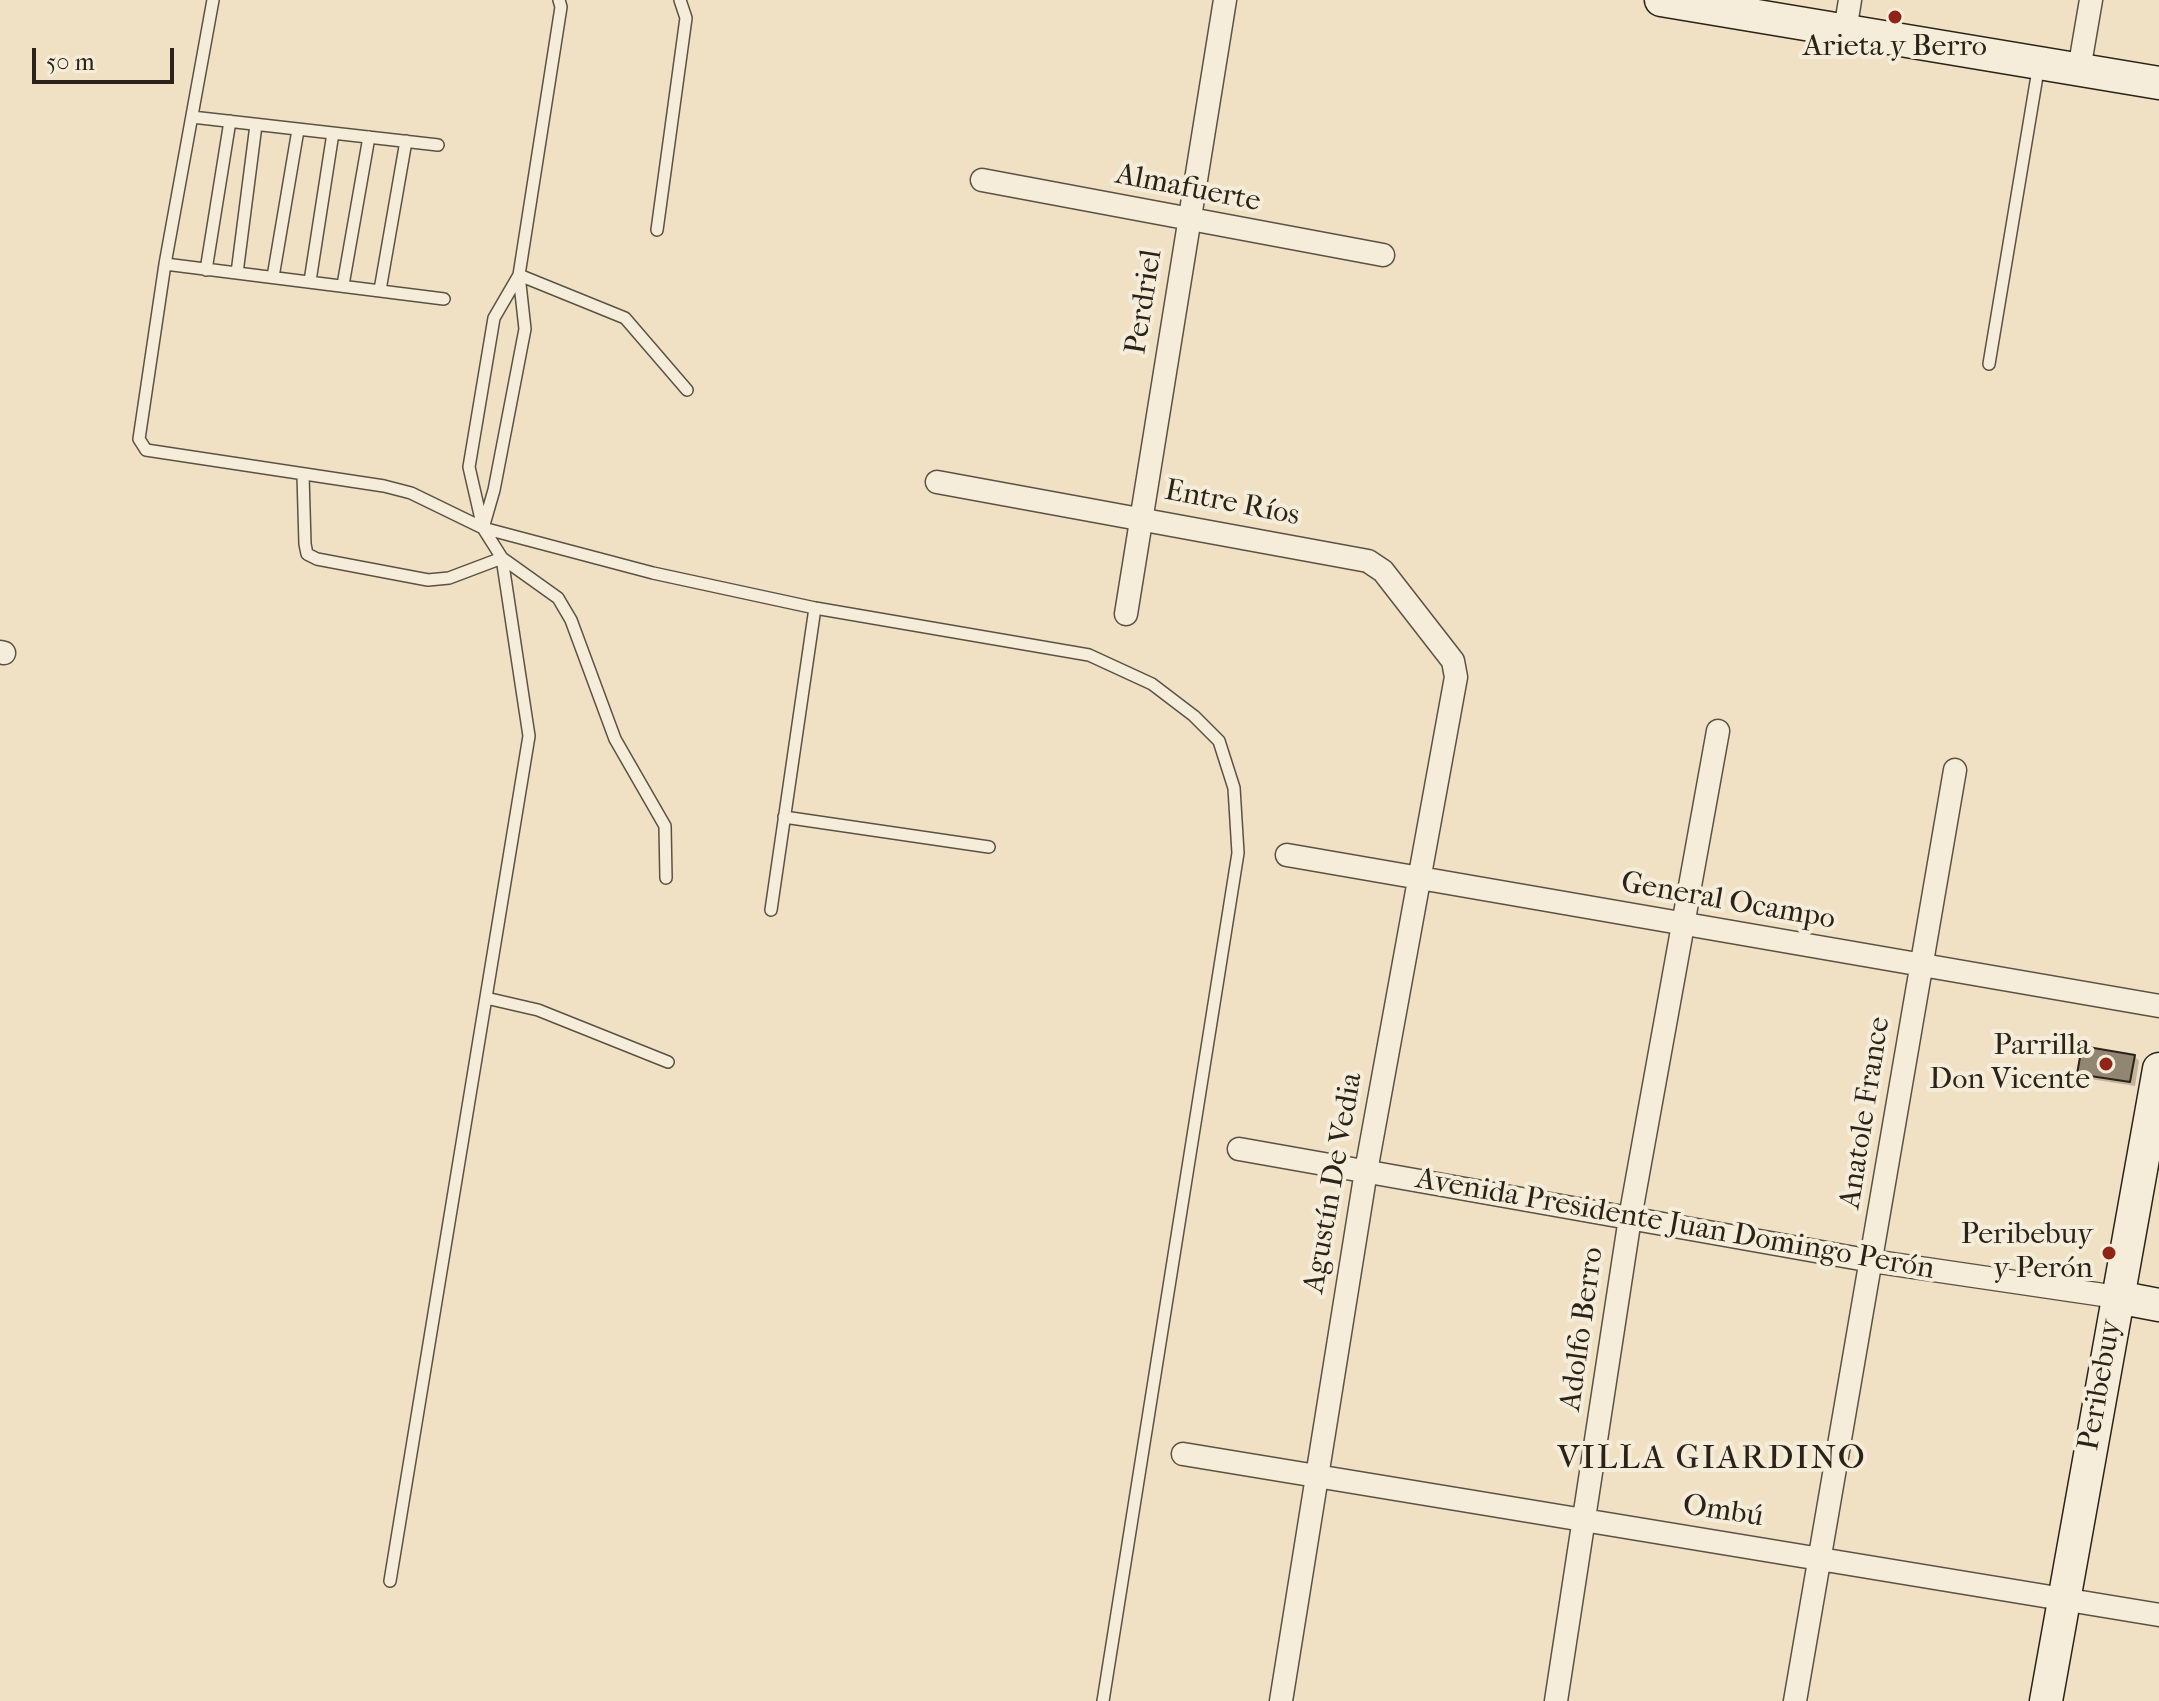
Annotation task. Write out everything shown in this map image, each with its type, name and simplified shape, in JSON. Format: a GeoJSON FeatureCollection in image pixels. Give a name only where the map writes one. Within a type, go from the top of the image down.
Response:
{"type":"FeatureCollection","features":[{"type":"Feature","properties":{"kind":"street","name":"Perdriel"},"geometry":{"type":"LineString","coordinates":[[1126,614],[1225,0]]}},
{"type":"Feature","properties":{"kind":"street"},"geometry":{"type":"LineString","coordinates":[[1661,0],[1848,16],[2039,63],[2159,83]]}},
{"type":"Feature","properties":{"kind":"street"},"geometry":{"type":"LineString","coordinates":[[2079,70],[2091,0]]}},
{"type":"Feature","properties":{"kind":"street","name":"Almafuerte"},"geometry":{"type":"LineString","coordinates":[[982,180],[1188,221],[1383,255]]}},
{"type":"Feature","properties":{"kind":"street","name":"Entre Ríos"},"geometry":{"type":"LineString","coordinates":[[937,482],[1368,561],[1383,571],[1442,644],[1453,661],[1456,677]]}},
{"type":"Feature","properties":{"kind":"street","name":"Agustín De Vedia"},"geometry":{"type":"LineString","coordinates":[[1281,1701],[1366,1171],[1417,877],[1456,677]]}},
{"type":"Feature","properties":{"kind":"street","name":"Adolfo Berro"},"geometry":{"type":"LineString","coordinates":[[1556,1701],[1630,1218],[1718,731]]}},
{"type":"Feature","properties":{"kind":"street","name":"Anatole France"},"geometry":{"type":"LineString","coordinates":[[1795,1701],[1955,770]]}},
{"type":"Feature","properties":{"kind":"street","name":"General Ocampo"},"geometry":{"type":"LineString","coordinates":[[1287,855],[2159,1006]]}},
{"type":"Feature","properties":{"kind":"street","name":"Peribebuy"},"geometry":{"type":"LineString","coordinates":[[2046,1701],[2159,1069]]}},
{"type":"Feature","properties":{"kind":"street","name":"Avenida Presidente Juan Domingo Perón"},"geometry":{"type":"LineString","coordinates":[[1239,1149],[1872,1261],[2159,1305]]}},
{"type":"Feature","properties":{"kind":"street","name":"Ombú"},"geometry":{"type":"LineString","coordinates":[[1183,1454],[2159,1615]]}},
{"type":"Feature","properties":{"kind":"lane"},"geometry":{"type":"LineString","coordinates":[[213,0],[165,264],[139,439],[146,450],[411,493],[483,528],[653,573],[815,608],[1089,655],[1152,684],[1194,716],[1219,741],[1229,764],[1238,853],[1103,1701]]}},
{"type":"Feature","properties":{"kind":"lane"},"geometry":{"type":"LineString","coordinates":[[483,528],[494,490],[525,329],[519,275],[561,7],[559,0]]}},
{"type":"Feature","properties":{"kind":"lane"},"geometry":{"type":"LineString","coordinates":[[657,230],[686,18],[680,0]]}},
{"type":"Feature","properties":{"kind":"lane"},"geometry":{"type":"LineString","coordinates":[[1989,364],[2039,63]]}},
{"type":"Feature","properties":{"kind":"lane"},"geometry":{"type":"LineString","coordinates":[[192,117],[438,145]]}},
{"type":"Feature","properties":{"kind":"lane"},"geometry":{"type":"LineString","coordinates":[[206,270],[230,121]]}},
{"type":"Feature","properties":{"kind":"lane"},"geometry":{"type":"LineString","coordinates":[[237,273],[256,125]]}},
{"type":"Feature","properties":{"kind":"lane"},"geometry":{"type":"LineString","coordinates":[[273,277],[298,130]]}},
{"type":"Feature","properties":{"kind":"lane"},"geometry":{"type":"LineString","coordinates":[[310,281],[333,133]]}},
{"type":"Feature","properties":{"kind":"lane"},"geometry":{"type":"LineString","coordinates":[[343,285],[369,137]]}},
{"type":"Feature","properties":{"kind":"lane"},"geometry":{"type":"LineString","coordinates":[[380,290],[406,141]]}},
{"type":"Feature","properties":{"kind":"lane"},"geometry":{"type":"LineString","coordinates":[[165,264],[444,299]]}},
{"type":"Feature","properties":{"kind":"lane"},"geometry":{"type":"LineString","coordinates":[[519,275],[625,318],[687,390]]}},
{"type":"Feature","properties":{"kind":"lane"},"geometry":{"type":"LineString","coordinates":[[519,275],[494,318],[469,467],[483,528],[502,558],[558,598],[571,620],[615,739],[665,826],[666,878]]}},
{"type":"Feature","properties":{"kind":"lane"},"geometry":{"type":"LineString","coordinates":[[303,475],[305,544],[307,554],[317,559],[428,580],[449,578],[502,558]]}},
{"type":"Feature","properties":{"kind":"lane"},"geometry":{"type":"LineString","coordinates":[[390,1581],[529,736],[502,558]]}},
{"type":"Feature","properties":{"kind":"lane"},"geometry":{"type":"LineString","coordinates":[[771,910],[815,608]]}},
{"type":"Feature","properties":{"kind":"lane"},"geometry":{"type":"LineString","coordinates":[[784,817],[989,847]]}},
{"type":"Feature","properties":{"kind":"lane"},"geometry":{"type":"LineString","coordinates":[[486,998],[538,1010],[668,1062]]}},
{"type":"Feature","properties":{"kind":"building","name":"Parrilla Don Vicente"},"geometry":{"type":"Polygon","coordinates":[[[2082,1046],[2135,1055],[2130,1082],[2077,1074],[2082,1046]]]}},
{"type":"Feature","properties":{"kind":"place","name":"Arieta y Berro"},"geometry":{"type":"Point","coordinates":[1895,17]}},
{"type":"Feature","properties":{"kind":"place","name":"Parrilla Don Vicente"},"geometry":{"type":"Point","coordinates":[2106,1064]}},
{"type":"Feature","properties":{"kind":"place","name":"Peribebuy y Perón"},"geometry":{"type":"Point","coordinates":[2109,1253]}},
{"type":"Feature","properties":{"kind":"district","name":"VILLA GIARDINO"},"geometry":{"type":"Point","coordinates":[1712,1460]}}]}
